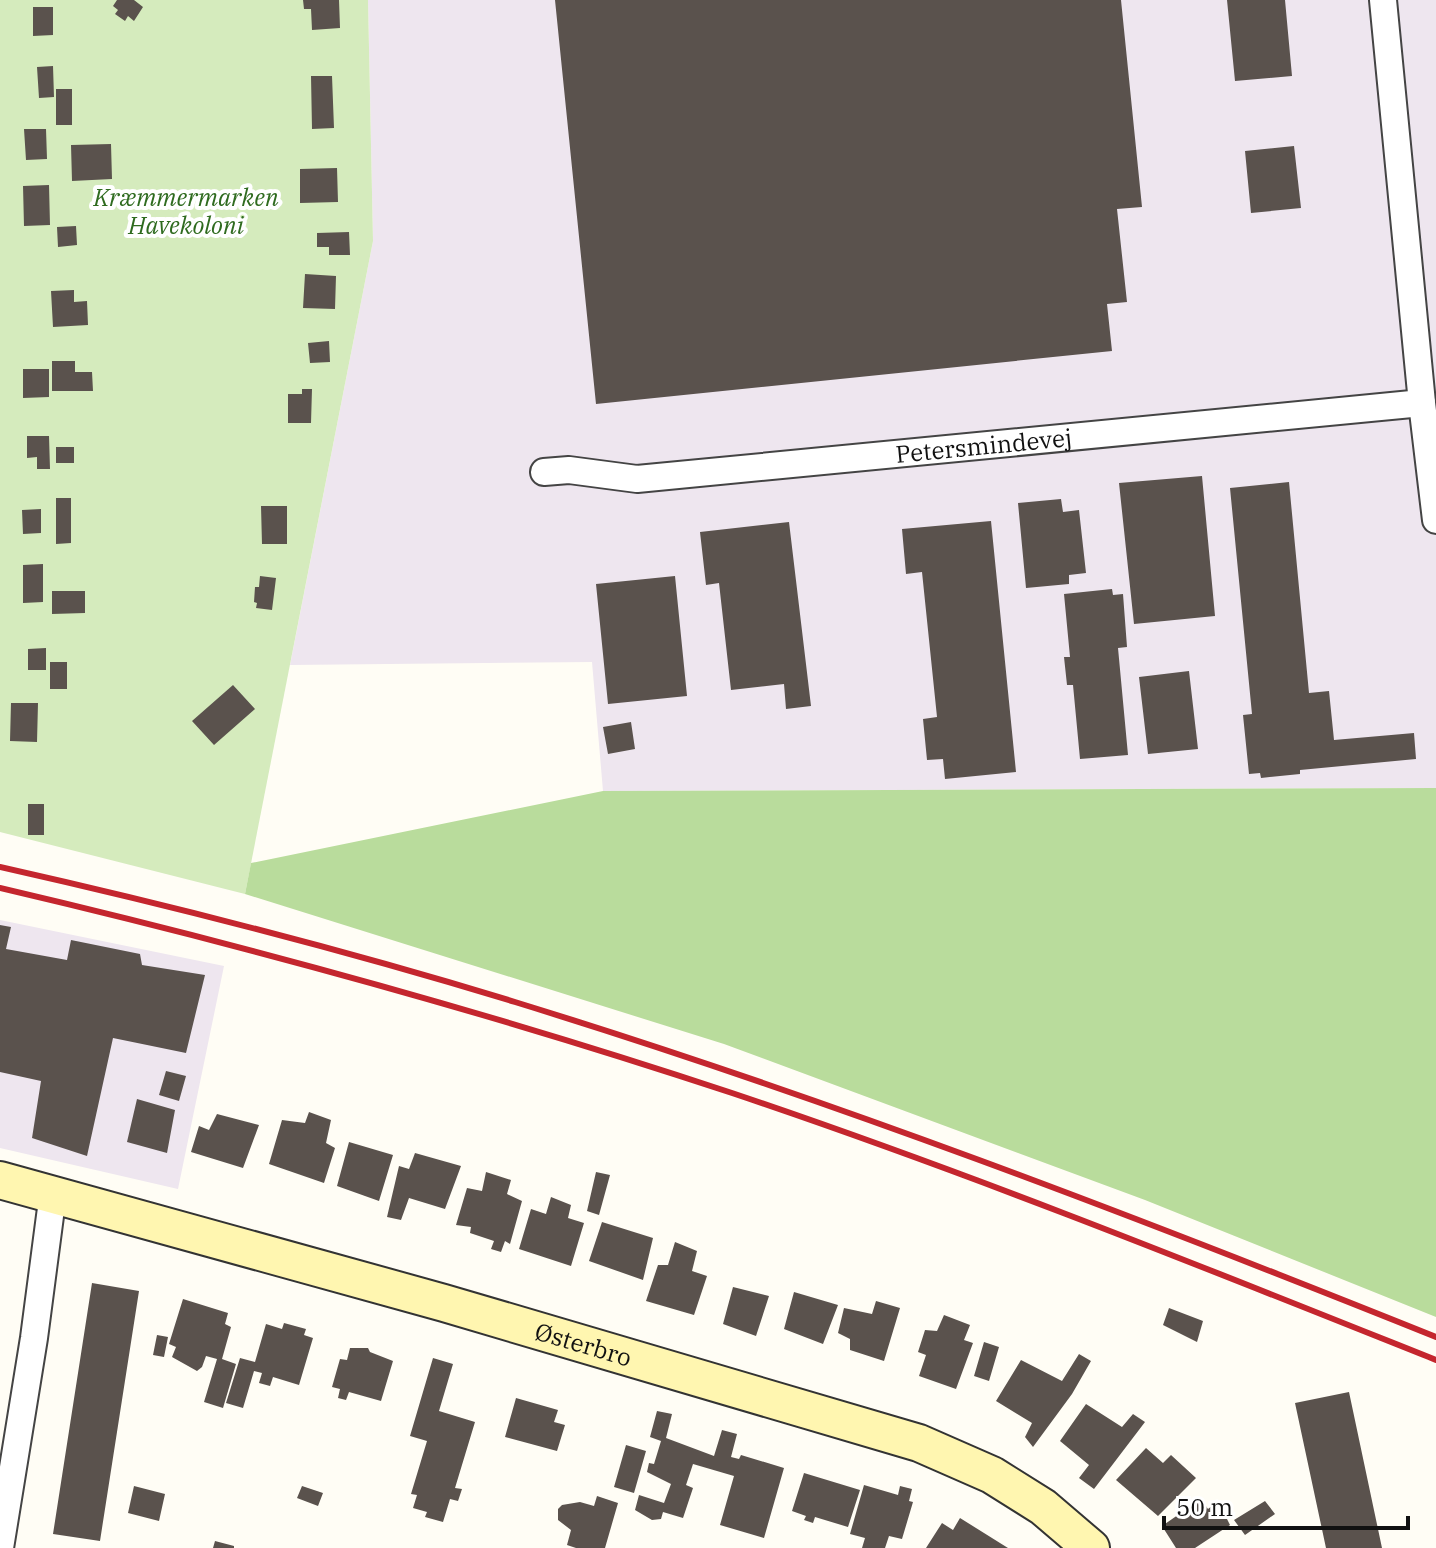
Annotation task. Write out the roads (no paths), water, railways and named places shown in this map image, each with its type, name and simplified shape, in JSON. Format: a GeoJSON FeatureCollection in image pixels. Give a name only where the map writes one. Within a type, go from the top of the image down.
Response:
{"type":"FeatureCollection","features":[{"type":"Feature","properties":{"kind":"street"},"geometry":{"type":"LineString","coordinates":[[1383,0],[1436,520]]}},
{"type":"Feature","properties":{"kind":"street","name":"Petersmindevej"},"geometry":{"type":"LineString","coordinates":[[544,472],[569,470],[637,479],[1422,403]]}},
{"type":"Feature","properties":{"kind":"street","name":"Østerbro"},"geometry":{"type":"LineString","coordinates":[[0,1180],[444,1303],[919,1443],[992,1475],[1043,1507],[1091,1548]]}},
{"type":"Feature","properties":{"kind":"street"},"geometry":{"type":"LineString","coordinates":[[1,1546],[53,1193]]}},
{"type":"Feature","properties":{"kind":"railway"},"geometry":{"type":"LineString","coordinates":[[0,867],[323,947],[632,1039],[978,1160],[1436,1337]]}},
{"type":"Feature","properties":{"kind":"railway"},"geometry":{"type":"LineString","coordinates":[[0,888],[368,982],[551,1035],[732,1093],[998,1188],[1436,1360]]}},
{"type":"Feature","properties":{"kind":"park label","name":"Kræmmermarken Havekoloni"},"geometry":{"type":"Point","coordinates":[186,211]}}]}
